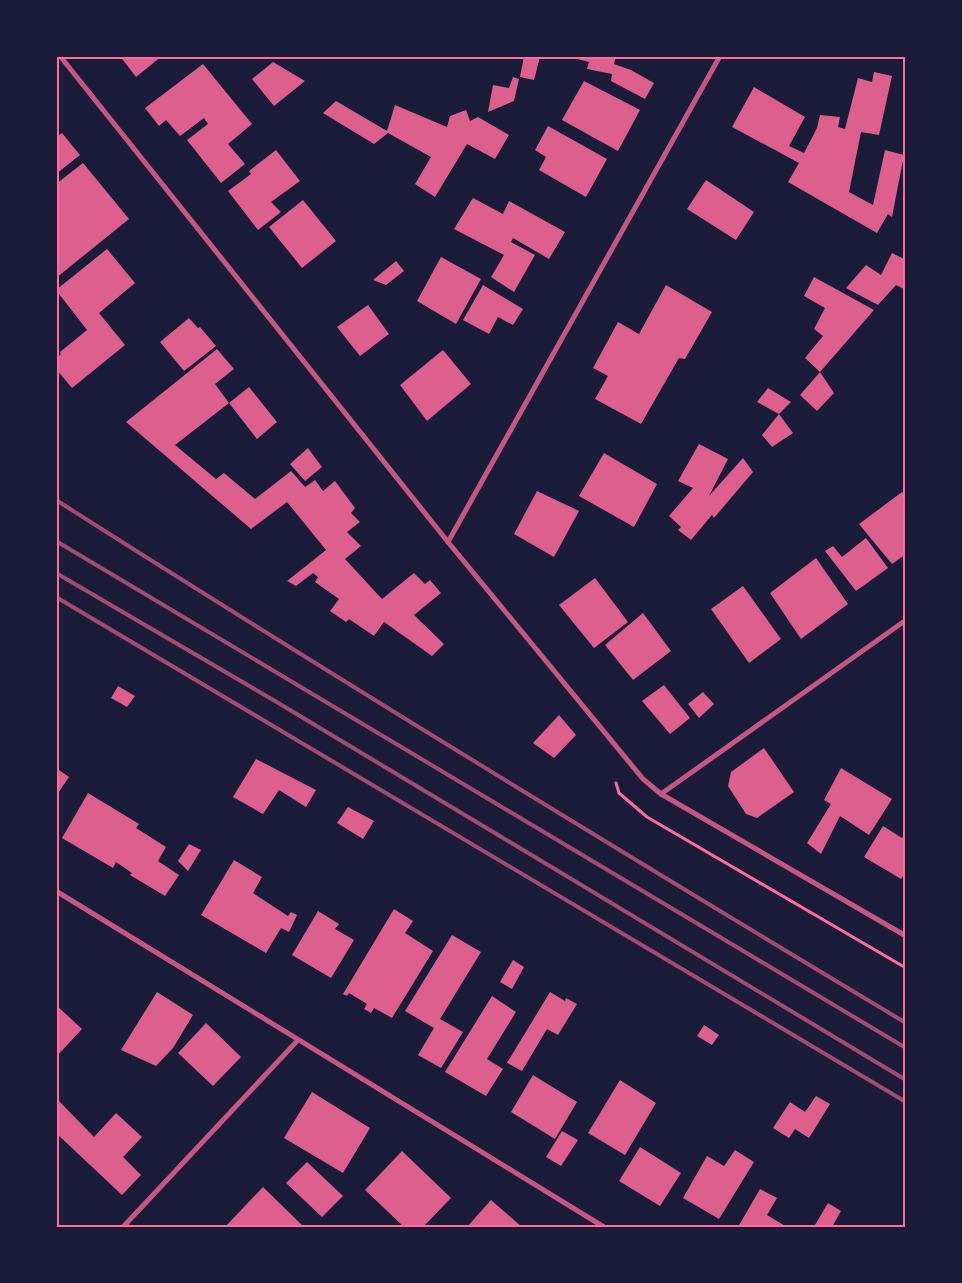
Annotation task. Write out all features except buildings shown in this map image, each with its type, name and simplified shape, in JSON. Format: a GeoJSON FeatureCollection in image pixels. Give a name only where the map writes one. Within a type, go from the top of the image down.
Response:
{"type":"FeatureCollection","features":[{"type":"Feature","properties":{"kind":"street"},"geometry":{"type":"LineString","coordinates":[[60,56],[448,542],[643,779],[661,794],[906,936]]}},
{"type":"Feature","properties":{"kind":"street"},"geometry":{"type":"LineString","coordinates":[[448,542],[720,56]]}},
{"type":"Feature","properties":{"kind":"street"},"geometry":{"type":"LineString","coordinates":[[661,794],[906,620]]}},
{"type":"Feature","properties":{"kind":"street"},"geometry":{"type":"LineString","coordinates":[[56,891],[604,1227]]}},
{"type":"Feature","properties":{"kind":"street"},"geometry":{"type":"LineString","coordinates":[[123,1227],[298,1040]]}},
{"type":"Feature","properties":{"kind":"railway"},"geometry":{"type":"LineString","coordinates":[[56,500],[267,633],[906,1023]]}},
{"type":"Feature","properties":{"kind":"railway"},"geometry":{"type":"LineString","coordinates":[[56,541],[906,1048]]}},
{"type":"Feature","properties":{"kind":"railway"},"geometry":{"type":"LineString","coordinates":[[56,573],[275,701],[906,1080]]}},
{"type":"Feature","properties":{"kind":"railway"},"geometry":{"type":"LineString","coordinates":[[56,597],[906,1102]]}}]}
